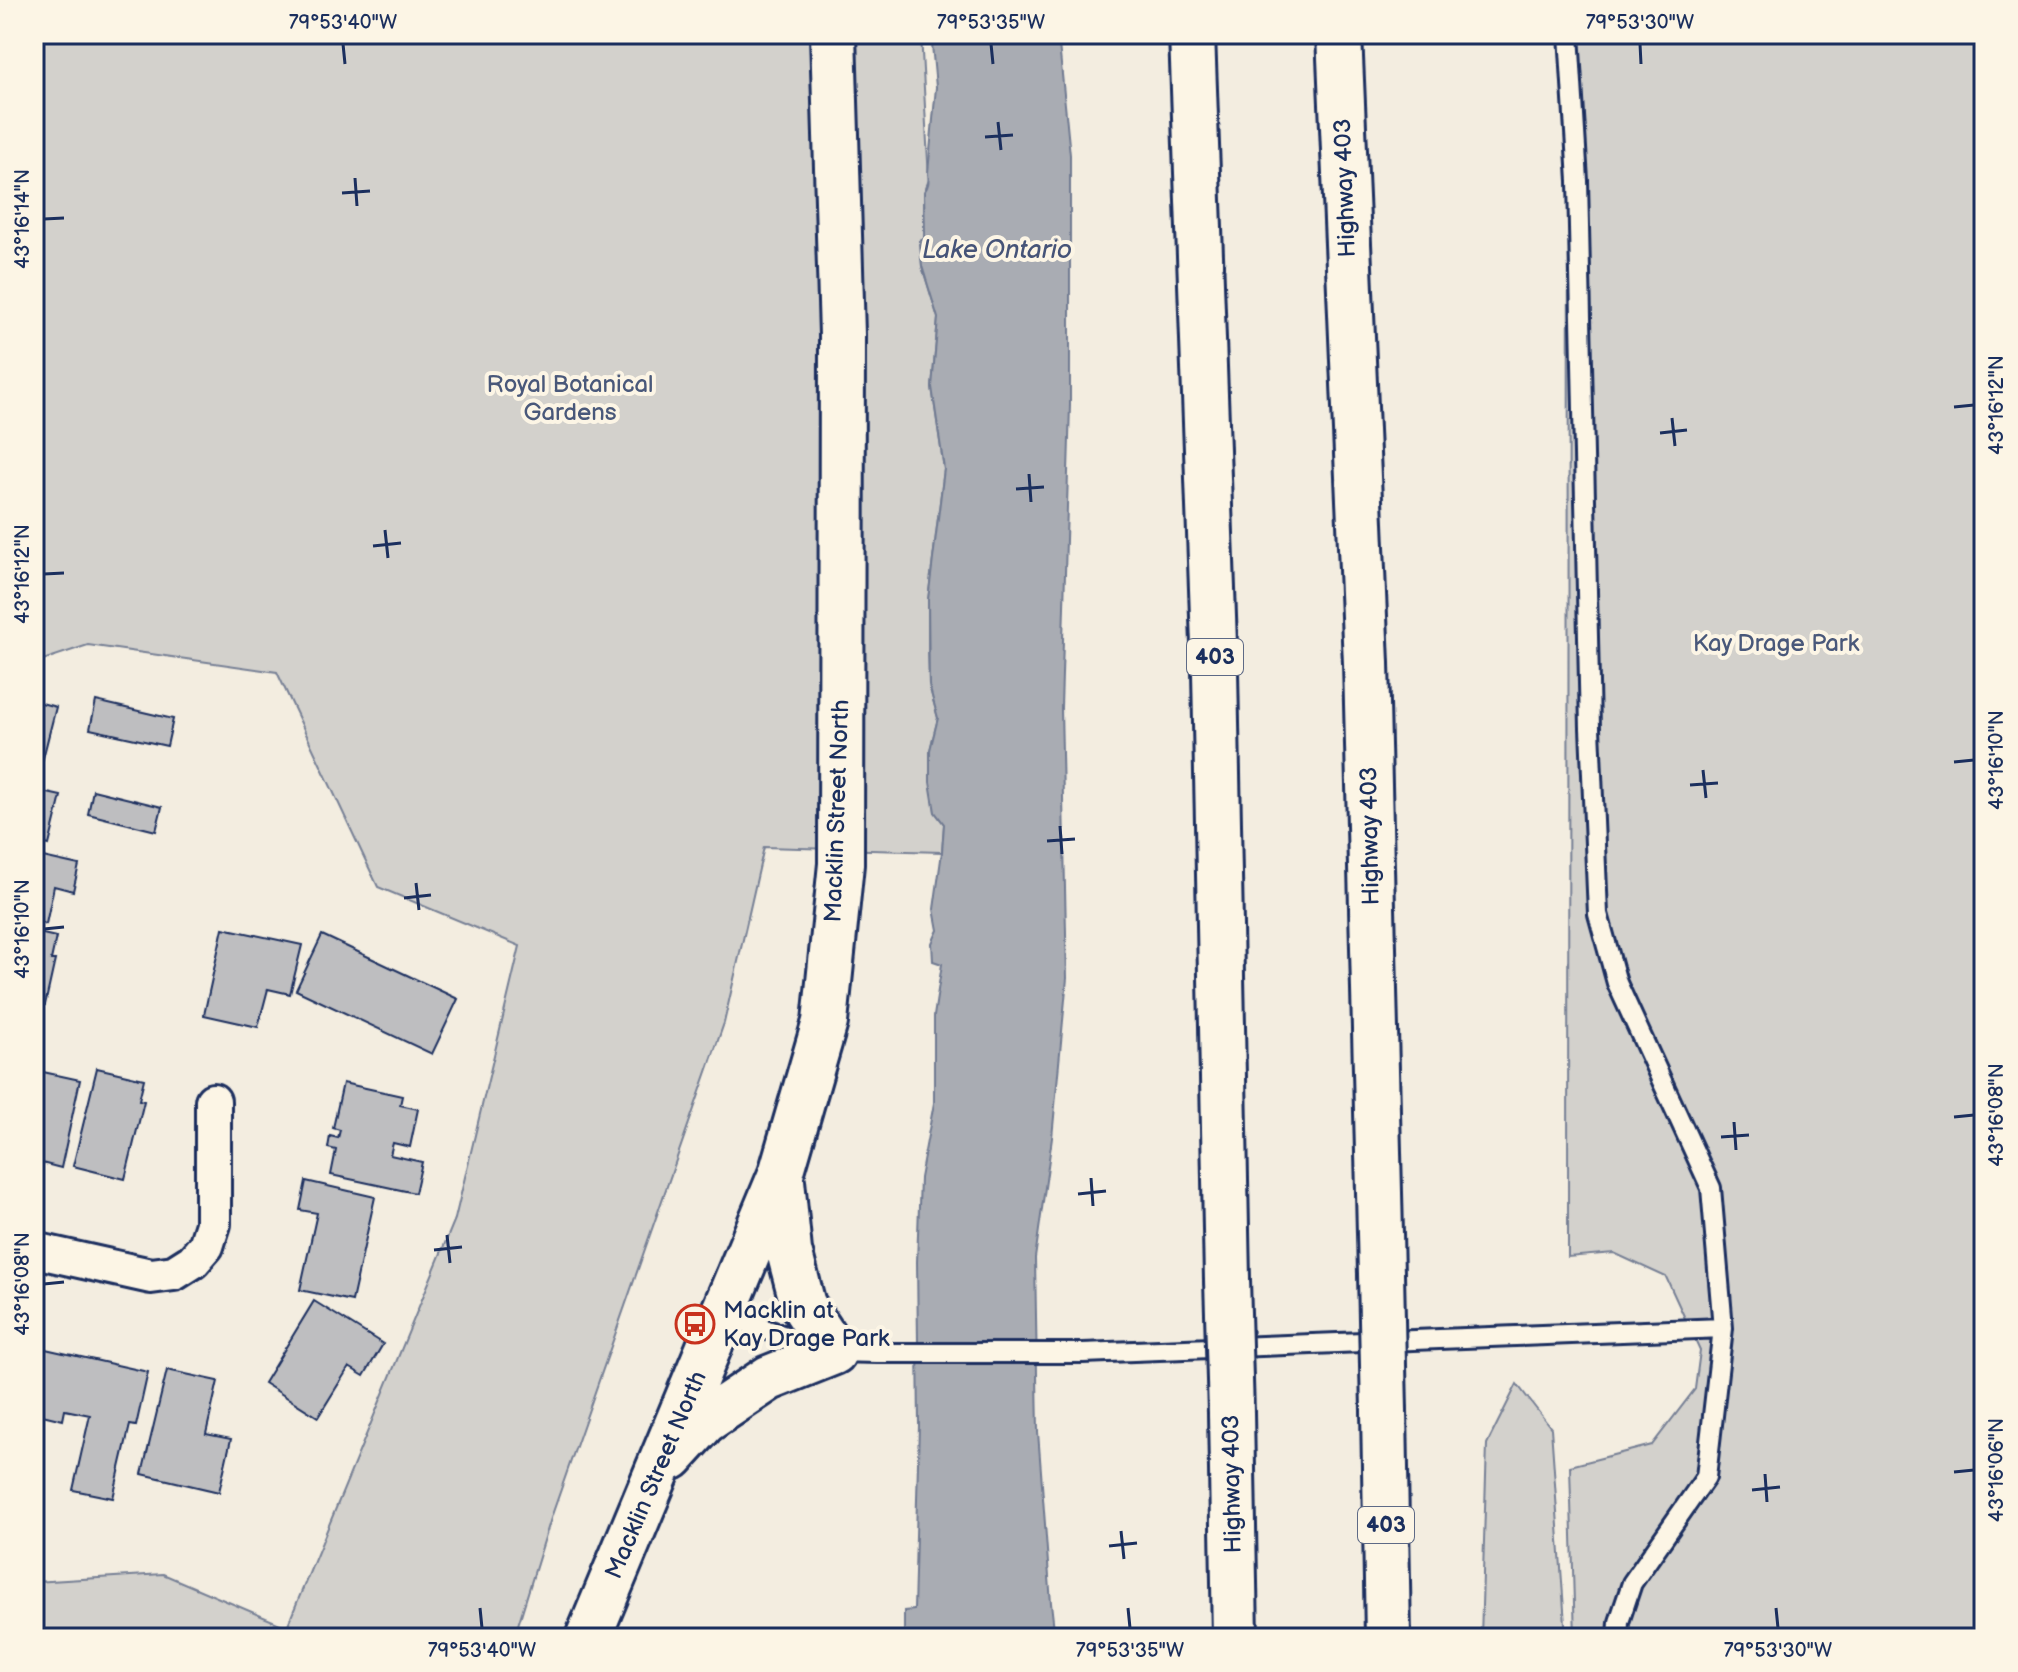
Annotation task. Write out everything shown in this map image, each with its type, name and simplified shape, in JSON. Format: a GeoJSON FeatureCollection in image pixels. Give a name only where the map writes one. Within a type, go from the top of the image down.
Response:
{"type":"FeatureCollection","features":[{"type":"Feature","properties":{"kind":"main road","name":"Macklin Street North"},"geometry":{"type":"LineString","coordinates":[[588,1638],[781,1174],[825,1022],[841,864],[842,335],[833,34]]}},
{"type":"Feature","properties":{"kind":"main road","name":"Highway 403"},"geometry":{"type":"LineString","coordinates":[[1192,34],[1215,672],[1235,1638]]}},
{"type":"Feature","properties":{"kind":"main road","name":"Highway 403"},"geometry":{"type":"LineString","coordinates":[[1339,34],[1366,663],[1388,1638]]}},
{"type":"Feature","properties":{"kind":"main road"},"geometry":{"type":"LineString","coordinates":[[656,1474],[705,1421],[769,1378],[834,1352],[803,1305],[789,1251],[781,1174]]}},
{"type":"Feature","properties":{"kind":"street"},"geometry":{"type":"LineString","coordinates":[[34,1250],[151,1276],[174,1273],[193,1261],[206,1246],[213,1224],[213,1101]]}},
{"type":"Feature","properties":{"kind":"lane"},"geometry":{"type":"LineString","coordinates":[[1569,34],[1578,181],[1590,728],[1598,914],[1617,983],[1711,1188],[1723,1328],[1706,1477],[1632,1583],[1619,1622],[1618,1638]]}},
{"type":"Feature","properties":{"kind":"lane"},"geometry":{"type":"LineString","coordinates":[[722,1315],[834,1352],[877,1353],[1083,1353],[1723,1328]]}},
{"type":"Feature","properties":{"kind":"green space","name":"Royal Botanical Gardens"},"geometry":{"type":"Polygon","coordinates":[[[34,34],[921,34],[929,180],[924,192],[924,239],[920,241],[922,266],[938,318],[932,387],[944,469],[928,600],[929,685],[938,718],[930,750],[935,812],[944,824],[942,852],[764,847],[724,1023],[552,1515],[514,1638],[34,1638],[34,1582],[163,1574],[287,1627],[455,1219],[520,946],[378,887],[277,672],[88,645],[40,661],[34,657],[34,34]]]}},
{"type":"Feature","properties":{"kind":"green space","name":"Kay Drage Park"},"geometry":{"type":"Polygon","coordinates":[[[1569,34],[1984,34],[1984,1638],[1575,1638],[1570,1466],[1652,1445],[1695,1389],[1700,1351],[1666,1277],[1614,1253],[1568,1257],[1569,34]]]}},
{"type":"Feature","properties":{"kind":"green space"},"geometry":{"type":"Polygon","coordinates":[[[1517,1384],[1551,1428],[1566,1638],[1481,1638],[1487,1444],[1517,1384]]]}},
{"type":"Feature","properties":{"kind":"water","name":"Lake Ontario"},"geometry":{"type":"Polygon","coordinates":[[[931,34],[1058,34],[1070,155],[1070,405],[1061,708],[1067,978],[1052,1138],[1035,1258],[1038,1432],[1055,1638],[904,1638],[904,1611],[914,1610],[919,1425],[917,1262],[920,1178],[934,1103],[934,1016],[942,964],[933,961],[932,943],[938,930],[934,909],[944,824],[935,812],[930,782],[930,750],[938,718],[929,685],[928,600],[944,469],[932,387],[938,318],[922,266],[920,241],[925,234],[924,192],[928,183],[936,87],[931,34]]]}},
{"type":"Feature","properties":{"kind":"building"},"geometry":{"type":"Polygon","coordinates":[[[34,701],[56,707],[40,770],[34,769],[34,701]]]}},
{"type":"Feature","properties":{"kind":"building"},"geometry":{"type":"Polygon","coordinates":[[[96,701],[173,719],[167,746],[90,729],[96,701]]]}},
{"type":"Feature","properties":{"kind":"building"},"geometry":{"type":"Polygon","coordinates":[[[34,790],[61,796],[49,845],[34,841],[34,790]]]}},
{"type":"Feature","properties":{"kind":"building"},"geometry":{"type":"Polygon","coordinates":[[[93,790],[162,807],[156,831],[88,814],[93,790]]]}},
{"type":"Feature","properties":{"kind":"building"},"geometry":{"type":"Polygon","coordinates":[[[34,855],[79,865],[73,891],[54,886],[46,924],[34,921],[34,855]]]}},
{"type":"Feature","properties":{"kind":"building"},"geometry":{"type":"Polygon","coordinates":[[[223,928],[302,945],[290,994],[268,989],[258,1027],[204,1015],[223,928]]]}},
{"type":"Feature","properties":{"kind":"building"},"geometry":{"type":"Polygon","coordinates":[[[34,932],[56,937],[51,960],[55,960],[45,1005],[34,1002],[34,932]]]}},
{"type":"Feature","properties":{"kind":"building"},"geometry":{"type":"Polygon","coordinates":[[[322,935],[458,999],[432,1054],[296,990],[322,935]]]}},
{"type":"Feature","properties":{"kind":"building"},"geometry":{"type":"Polygon","coordinates":[[[97,1068],[144,1079],[139,1100],[144,1101],[125,1179],[73,1166],[97,1068]]]}},
{"type":"Feature","properties":{"kind":"building"},"geometry":{"type":"Polygon","coordinates":[[[34,1070],[80,1080],[61,1168],[34,1161],[34,1070]]]}},
{"type":"Feature","properties":{"kind":"building"},"geometry":{"type":"Polygon","coordinates":[[[343,1083],[402,1096],[400,1105],[418,1109],[410,1147],[393,1143],[390,1155],[422,1162],[415,1193],[331,1175],[336,1150],[328,1148],[330,1136],[338,1138],[340,1130],[333,1128],[343,1083]]]}},
{"type":"Feature","properties":{"kind":"building"},"geometry":{"type":"Polygon","coordinates":[[[306,1181],[375,1197],[352,1301],[300,1290],[317,1213],[300,1210],[306,1181]]]}},
{"type":"Feature","properties":{"kind":"building"},"geometry":{"type":"Polygon","coordinates":[[[314,1301],[383,1344],[364,1376],[349,1367],[318,1417],[264,1383],[314,1301]]]}},
{"type":"Feature","properties":{"kind":"building"},"geometry":{"type":"Polygon","coordinates":[[[41,1348],[148,1372],[136,1426],[130,1425],[113,1498],[73,1490],[90,1415],[65,1410],[63,1420],[34,1413],[34,1379],[41,1348]]]}},
{"type":"Feature","properties":{"kind":"building"},"geometry":{"type":"Polygon","coordinates":[[[167,1370],[218,1381],[206,1434],[231,1439],[219,1492],[142,1474],[167,1370]]]}},
{"type":"Feature","properties":{"kind":"place","name":"Macklin at Kay Drage Park"},"geometry":{"type":"Point","coordinates":[695,1324]}}]}
